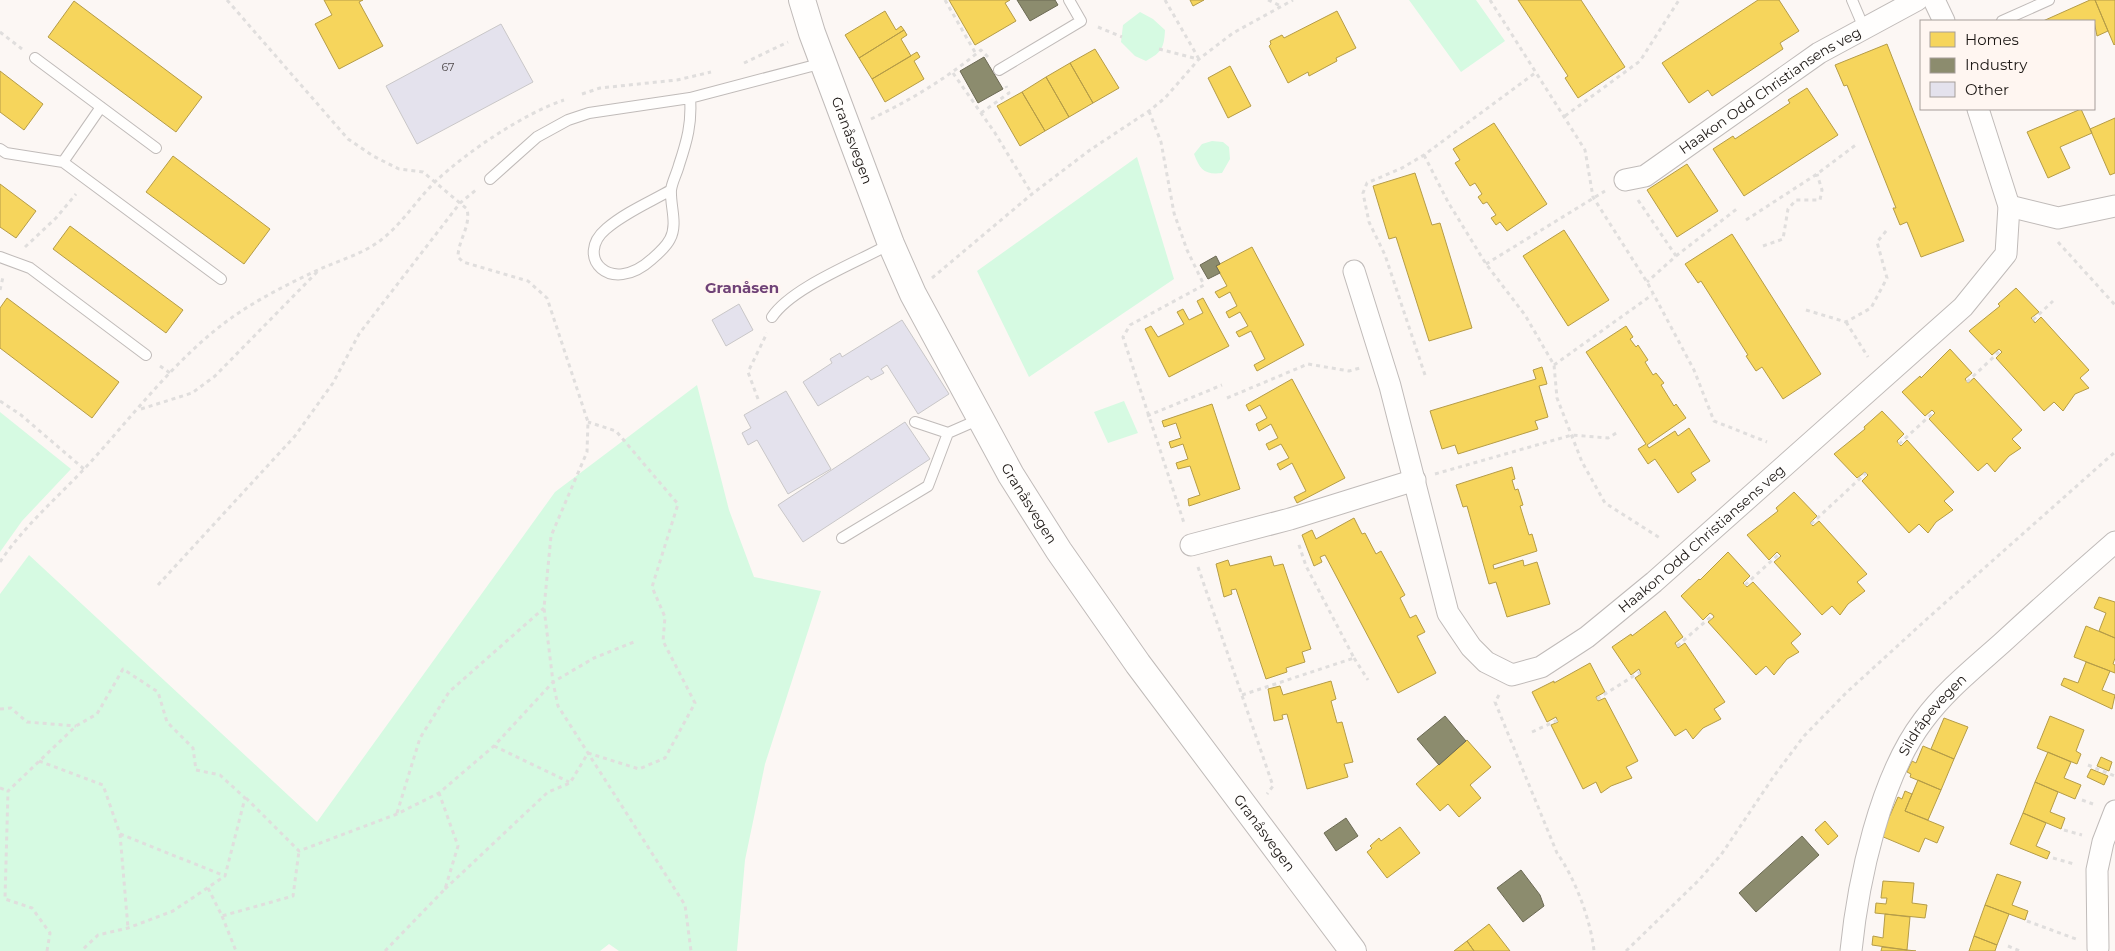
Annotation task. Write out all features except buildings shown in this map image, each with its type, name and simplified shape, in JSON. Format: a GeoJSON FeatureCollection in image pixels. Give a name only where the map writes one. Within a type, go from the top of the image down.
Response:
{"type":"FeatureCollection","features":[{"type":"Feature","properties":{"kind":"street","name":"Granåsvegen"},"geometry":{"type":"LineString","coordinates":[[802,0],[891,244],[913,294],[1011,475],[1070,567],[1138,664],[1353,951]]}},
{"type":"Feature","properties":{"kind":"street","name":"Haakon Odd Christiansens veg"},"geometry":{"type":"LineString","coordinates":[[1625,180],[1645,176],[1819,53],[1917,0]]}},
{"type":"Feature","properties":{"kind":"street"},"geometry":{"type":"LineString","coordinates":[[1934,0],[1944,20]]}},
{"type":"Feature","properties":{"kind":"street","name":"Haakon Odd Christiansens veg"},"geometry":{"type":"LineString","coordinates":[[1512,675],[1541,667],[1587,637],[1654,582],[1963,307],[2006,254],[2009,206],[1978,110]]}},
{"type":"Feature","properties":{"kind":"street"},"geometry":{"type":"LineString","coordinates":[[2009,206],[2058,218],[2115,206]]}},
{"type":"Feature","properties":{"kind":"street"},"geometry":{"type":"LineString","coordinates":[[1354,271],[1415,480],[1448,613],[1470,647],[1486,662],[1512,675]]}},
{"type":"Feature","properties":{"kind":"street"},"geometry":{"type":"LineString","coordinates":[[1191,544],[1290,520],[1415,480]]}},
{"type":"Feature","properties":{"kind":"street","name":"Sildråpevegen"},"geometry":{"type":"LineString","coordinates":[[1851,951],[1859,890],[1876,826],[1896,773],[1922,722],[1954,687],[2115,542]]}},
{"type":"Feature","properties":{"kind":"street"},"geometry":{"type":"LineString","coordinates":[[2102,946],[2097,870],[2103,842],[2115,810]]}},
{"type":"Feature","properties":{"kind":"lane"},"geometry":{"type":"LineString","coordinates":[[1000,70],[1081,20],[1070,0]]}},
{"type":"Feature","properties":{"kind":"lane"},"geometry":{"type":"LineString","coordinates":[[1852,0],[1864,28]]}},
{"type":"Feature","properties":{"kind":"lane"},"geometry":{"type":"LineString","coordinates":[[2004,20],[2049,0]]}},
{"type":"Feature","properties":{"kind":"lane"},"geometry":{"type":"LineString","coordinates":[[35,58],[156,148]]}},
{"type":"Feature","properties":{"kind":"lane"},"geometry":{"type":"LineString","coordinates":[[490,179],[537,137],[568,120],[589,113],[690,98],[824,62]]}},
{"type":"Feature","properties":{"kind":"lane"},"geometry":{"type":"LineString","coordinates":[[671,190],[604,230],[596,243],[594,254],[598,265],[606,272],[618,276],[632,273],[663,249],[670,238],[674,226],[671,190],[692,120],[690,98]]}},
{"type":"Feature","properties":{"kind":"lane"},"geometry":{"type":"LineString","coordinates":[[64,162],[101,108]]}},
{"type":"Feature","properties":{"kind":"lane"},"geometry":{"type":"LineString","coordinates":[[0,149],[6,154],[64,162],[221,279]]}},
{"type":"Feature","properties":{"kind":"lane"},"geometry":{"type":"LineString","coordinates":[[772,317],[785,302],[828,276],[891,244]]}},
{"type":"Feature","properties":{"kind":"lane"},"geometry":{"type":"LineString","coordinates":[[0,257],[30,268],[146,355]]}},
{"type":"Feature","properties":{"kind":"lane"},"geometry":{"type":"LineString","coordinates":[[915,422],[948,433],[980,418]]}},
{"type":"Feature","properties":{"kind":"lane"},"geometry":{"type":"LineString","coordinates":[[842,538],[928,486],[948,433]]}},
{"type":"Feature","properties":{"kind":"path"},"geometry":{"type":"LineString","coordinates":[[227,0],[348,139],[372,156],[399,169],[422,172],[436,181],[467,210],[469,216],[468,225],[458,248],[458,257],[463,262],[528,281],[547,298],[588,422],[587,452],[551,536],[544,608],[553,682],[558,706],[685,905],[691,951]]}},
{"type":"Feature","properties":{"kind":"path"},"geometry":{"type":"LineString","coordinates":[[945,0],[976,54]]}},
{"type":"Feature","properties":{"kind":"path"},"geometry":{"type":"LineString","coordinates":[[1165,0],[1199,59]]}},
{"type":"Feature","properties":{"kind":"path"},"geometry":{"type":"LineString","coordinates":[[1268,0],[1282,6]]}},
{"type":"Feature","properties":{"kind":"path"},"geometry":{"type":"LineString","coordinates":[[928,282],[1032,194],[1090,150],[1149,111],[1165,98],[1199,59],[1233,33],[1293,0]]}},
{"type":"Feature","properties":{"kind":"path"},"geometry":{"type":"LineString","coordinates":[[1490,0],[1534,73],[1565,116],[1585,150],[1592,197],[1647,282],[1652,295],[1694,370],[1714,421],[1767,442]]}},
{"type":"Feature","properties":{"kind":"path"},"geometry":{"type":"LineString","coordinates":[[1565,116],[1640,61],[1679,0]]}},
{"type":"Feature","properties":{"kind":"path"},"geometry":{"type":"LineString","coordinates":[[1081,20],[1122,37]]}},
{"type":"Feature","properties":{"kind":"path"},"geometry":{"type":"LineString","coordinates":[[0,32],[35,58]]}},
{"type":"Feature","properties":{"kind":"path"},"geometry":{"type":"LineString","coordinates":[[742,64],[790,42]]}},
{"type":"Feature","properties":{"kind":"path"},"geometry":{"type":"LineString","coordinates":[[1159,49],[1199,59]]}},
{"type":"Feature","properties":{"kind":"path"},"geometry":{"type":"LineString","coordinates":[[864,123],[905,102],[952,73],[982,50]]}},
{"type":"Feature","properties":{"kind":"path"},"geometry":{"type":"LineString","coordinates":[[981,113],[1009,93],[1000,70]]}},
{"type":"Feature","properties":{"kind":"path"},"geometry":{"type":"LineString","coordinates":[[576,96],[600,88],[677,80],[714,71]]}},
{"type":"Feature","properties":{"kind":"path"},"geometry":{"type":"LineString","coordinates":[[952,73],[981,113],[1032,194]]}},
{"type":"Feature","properties":{"kind":"path"},"geometry":{"type":"LineString","coordinates":[[1426,375],[1385,255],[1369,222],[1363,193],[1367,183],[1402,168],[1424,155],[1534,73]]}},
{"type":"Feature","properties":{"kind":"path"},"geometry":{"type":"LineString","coordinates":[[0,562],[24,529],[84,469],[170,373],[233,317],[270,294],[380,241],[406,216],[436,181],[460,160],[505,130],[551,104],[568,99]]}},
{"type":"Feature","properties":{"kind":"path"},"geometry":{"type":"LineString","coordinates":[[1149,111],[1161,142],[1174,213],[1187,250],[1204,285],[1130,325],[1123,337],[1273,786],[1265,797]]}},
{"type":"Feature","properties":{"kind":"path"},"geometry":{"type":"LineString","coordinates":[[1746,220],[1817,174],[1857,144]]}},
{"type":"Feature","properties":{"kind":"path"},"geometry":{"type":"LineString","coordinates":[[1424,155],[1448,202],[1486,264],[1525,314],[1554,365],[1557,398],[1582,462],[1605,503],[1660,538]]}},
{"type":"Feature","properties":{"kind":"path"},"geometry":{"type":"LineString","coordinates":[[1763,246],[1783,239],[1788,209],[1796,200],[1820,200],[1822,190],[1817,174]]}},
{"type":"Feature","properties":{"kind":"path"},"geometry":{"type":"LineString","coordinates":[[12,261],[37,234],[56,218],[87,179]]}},
{"type":"Feature","properties":{"kind":"path"},"geometry":{"type":"LineString","coordinates":[[158,585],[295,436],[333,383],[359,334],[460,203],[490,179]]}},
{"type":"Feature","properties":{"kind":"path"},"geometry":{"type":"LineString","coordinates":[[1486,264],[1592,197],[1625,180],[1676,256]]}},
{"type":"Feature","properties":{"kind":"path"},"geometry":{"type":"LineString","coordinates":[[1647,282],[1676,256],[1738,208]]}},
{"type":"Feature","properties":{"kind":"path"},"geometry":{"type":"LineString","coordinates":[[1846,322],[1871,308],[1887,278],[1878,242],[1887,230]]}},
{"type":"Feature","properties":{"kind":"path"},"geometry":{"type":"LineString","coordinates":[[2056,239],[2115,305]]}},
{"type":"Feature","properties":{"kind":"path"},"geometry":{"type":"LineString","coordinates":[[138,409],[192,393],[214,376],[320,269]]}},
{"type":"Feature","properties":{"kind":"path"},"geometry":{"type":"LineString","coordinates":[[1554,365],[1652,295]]}},
{"type":"Feature","properties":{"kind":"path"},"geometry":{"type":"LineString","coordinates":[[2033,320],[2053,301]]}},
{"type":"Feature","properties":{"kind":"path"},"geometry":{"type":"LineString","coordinates":[[1806,310],[1846,322],[1868,357]]}},
{"type":"Feature","properties":{"kind":"path"},"geometry":{"type":"LineString","coordinates":[[758,399],[748,372],[768,329]]}},
{"type":"Feature","properties":{"kind":"path"},"geometry":{"type":"LineString","coordinates":[[1967,382],[2001,350]]}},
{"type":"Feature","properties":{"kind":"path"},"geometry":{"type":"LineString","coordinates":[[1228,398],[1308,364],[1349,370],[1382,362]]}},
{"type":"Feature","properties":{"kind":"path"},"geometry":{"type":"LineString","coordinates":[[1148,416],[1222,385]]}},
{"type":"Feature","properties":{"kind":"path"},"geometry":{"type":"LineString","coordinates":[[0,401],[21,415],[84,469]]}},
{"type":"Feature","properties":{"kind":"path"},"geometry":{"type":"LineString","coordinates":[[1899,444],[1934,412]]}},
{"type":"Feature","properties":{"kind":"path"},"geometry":{"type":"LineString","coordinates":[[588,422],[616,431],[678,504],[652,587],[666,616],[663,641],[695,703],[665,758],[639,769],[588,753]]}},
{"type":"Feature","properties":{"kind":"path"},"geometry":{"type":"LineString","coordinates":[[1415,480],[1572,435],[1608,438],[1618,432]]}},
{"type":"Feature","properties":{"kind":"path"},"geometry":{"type":"LineString","coordinates":[[1626,951],[1699,880],[1721,855],[1789,754],[1816,724],[1928,618],[2115,452]]}},
{"type":"Feature","properties":{"kind":"path"},"geometry":{"type":"LineString","coordinates":[[1811,524],[1866,473]]}},
{"type":"Feature","properties":{"kind":"path"},"geometry":{"type":"LineString","coordinates":[[1745,586],[1779,554]]}},
{"type":"Feature","properties":{"kind":"path"},"geometry":{"type":"LineString","coordinates":[[1306,566],[1354,658],[1368,680]]}},
{"type":"Feature","properties":{"kind":"path"},"geometry":{"type":"LineString","coordinates":[[397,814],[420,738],[449,692],[544,608]]}},
{"type":"Feature","properties":{"kind":"path"},"geometry":{"type":"LineString","coordinates":[[1677,646],[1712,615]]}},
{"type":"Feature","properties":{"kind":"path"},"geometry":{"type":"LineString","coordinates":[[299,851],[397,814],[439,793],[494,746],[553,682],[594,658],[634,642]]}},
{"type":"Feature","properties":{"kind":"path"},"geometry":{"type":"LineString","coordinates":[[1242,695],[1354,658]]}},
{"type":"Feature","properties":{"kind":"path"},"geometry":{"type":"LineString","coordinates":[[48,951],[50,933],[32,908],[5,899],[8,791],[76,726],[97,714],[123,669],[158,692],[167,722],[193,748],[196,770],[220,775],[299,851]]}},
{"type":"Feature","properties":{"kind":"path"},"geometry":{"type":"LineString","coordinates":[[1597,699],[1640,672]]}},
{"type":"Feature","properties":{"kind":"path"},"geometry":{"type":"LineString","coordinates":[[1512,675],[1494,702],[1557,854],[1568,868],[1590,920],[1594,951]]}},
{"type":"Feature","properties":{"kind":"path"},"geometry":{"type":"LineString","coordinates":[[0,709],[11,708],[27,722],[76,726]]}},
{"type":"Feature","properties":{"kind":"path"},"geometry":{"type":"LineString","coordinates":[[1532,732],[1558,720]]}},
{"type":"Feature","properties":{"kind":"path"},"geometry":{"type":"LineString","coordinates":[[494,746],[570,783]]}},
{"type":"Feature","properties":{"kind":"path"},"geometry":{"type":"LineString","coordinates":[[385,951],[445,889],[548,792],[570,783],[588,753]]}},
{"type":"Feature","properties":{"kind":"path"},"geometry":{"type":"LineString","coordinates":[[39,761],[103,785],[120,834],[128,928]]}},
{"type":"Feature","properties":{"kind":"path"},"geometry":{"type":"LineString","coordinates":[[2088,765],[2115,776]]}},
{"type":"Feature","properties":{"kind":"path"},"geometry":{"type":"LineString","coordinates":[[0,788],[8,791]]}},
{"type":"Feature","properties":{"kind":"path"},"geometry":{"type":"LineString","coordinates":[[439,793],[458,846],[445,889]]}},
{"type":"Feature","properties":{"kind":"path"},"geometry":{"type":"LineString","coordinates":[[81,951],[98,935],[128,928],[173,912],[225,876],[245,798]]}},
{"type":"Feature","properties":{"kind":"path"},"geometry":{"type":"LineString","coordinates":[[120,834],[225,876]]}},
{"type":"Feature","properties":{"kind":"path"},"geometry":{"type":"LineString","coordinates":[[222,916],[293,896],[299,851]]}},
{"type":"Feature","properties":{"kind":"path"},"geometry":{"type":"LineString","coordinates":[[208,888],[236,951]]}},
{"type":"Feature","properties":{"kind":"path"},"geometry":{"type":"LineString","coordinates":[[2027,921],[2102,946]]}},
{"type":"Feature","properties":{"kind":"path"},"geometry":{"type":"LineString","coordinates":[[2008,946],[2020,951]]}},
{"type":"Feature","properties":{"kind":"green space"},"geometry":{"type":"Polygon","coordinates":[[[1409,0],[1476,0],[1505,41],[1461,72],[1409,0]]]}},
{"type":"Feature","properties":{"kind":"green space"},"geometry":{"type":"Polygon","coordinates":[[[1140,12],[1153,19],[1165,30],[1161,49],[1156,55],[1146,61],[1135,56],[1121,42],[1123,25],[1140,12]]]}},
{"type":"Feature","properties":{"kind":"green space"},"geometry":{"type":"Polygon","coordinates":[[[1212,141],[1223,142],[1229,147],[1230,159],[1222,173],[1211,173],[1201,168],[1194,154],[1202,144],[1212,141]]]}},
{"type":"Feature","properties":{"kind":"green space"},"geometry":{"type":"Polygon","coordinates":[[[1137,157],[1174,279],[1029,377],[977,271],[1137,157]]]}},
{"type":"Feature","properties":{"kind":"green space"},"geometry":{"type":"Polygon","coordinates":[[[697,385],[729,510],[754,577],[821,591],[765,764],[745,860],[737,951],[619,951],[609,944],[600,951],[0,951],[0,594],[29,555],[317,822],[555,492],[697,385]]]}},
{"type":"Feature","properties":{"kind":"green space"},"geometry":{"type":"Polygon","coordinates":[[[1124,401],[1138,433],[1108,443],[1094,412],[1124,401]]]}},
{"type":"Feature","properties":{"kind":"green space"},"geometry":{"type":"Polygon","coordinates":[[[0,412],[71,469],[22,521],[0,552],[0,412]]]}},
{"type":"Feature","properties":{"kind":"district","name":"Granåsen"},"geometry":{"type":"Point","coordinates":[742,287]}}]}
